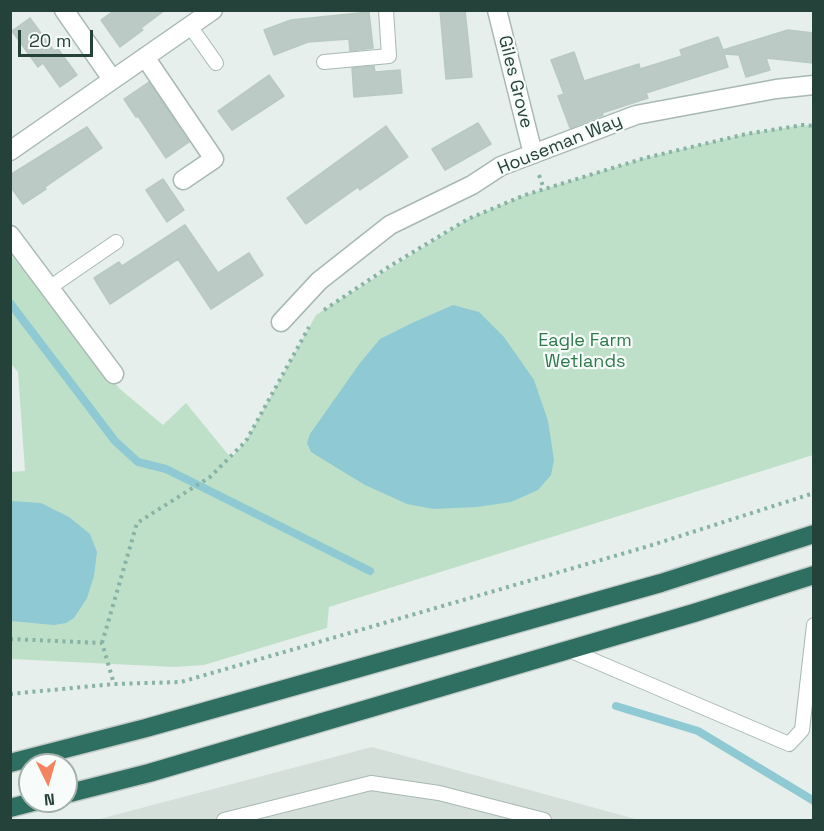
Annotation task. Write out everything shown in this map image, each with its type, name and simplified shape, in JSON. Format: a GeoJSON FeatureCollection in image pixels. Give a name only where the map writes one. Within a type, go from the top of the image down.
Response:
{"type":"FeatureCollection","features":[{"type":"Feature","properties":{"kind":"highway"},"geometry":{"type":"LineString","coordinates":[[10,763],[169,721],[650,586],[813,534]]}},
{"type":"Feature","properties":{"kind":"highway"},"geometry":{"type":"LineString","coordinates":[[78,791],[149,773],[569,650],[813,575]]}},
{"type":"Feature","properties":{"kind":"street"},"geometry":{"type":"LineString","coordinates":[[64,10],[112,79]]}},
{"type":"Feature","properties":{"kind":"street"},"geometry":{"type":"LineString","coordinates":[[10,151],[213,10]]}},
{"type":"Feature","properties":{"kind":"street","name":"Giles Grove"},"geometry":{"type":"LineString","coordinates":[[497,10],[532,154]]}},
{"type":"Feature","properties":{"kind":"street"},"geometry":{"type":"LineString","coordinates":[[145,57],[214,159],[183,180]]}},
{"type":"Feature","properties":{"kind":"street","name":"Houseman Way"},"geometry":{"type":"LineString","coordinates":[[281,322],[319,281],[390,225],[472,185],[501,166],[636,115],[776,89],[813,85]]}},
{"type":"Feature","properties":{"kind":"street"},"geometry":{"type":"LineString","coordinates":[[10,235],[114,374]]}},
{"type":"Feature","properties":{"kind":"lane"},"geometry":{"type":"LineString","coordinates":[[324,62],[389,56],[386,10]]}},
{"type":"Feature","properties":{"kind":"lane"},"geometry":{"type":"LineString","coordinates":[[190,26],[216,63]]}},
{"type":"Feature","properties":{"kind":"lane"},"geometry":{"type":"LineString","coordinates":[[49,288],[116,242]]}},
{"type":"Feature","properties":{"kind":"lane"},"geometry":{"type":"LineString","coordinates":[[569,650],[789,744],[802,730],[813,625]]}},
{"type":"Feature","properties":{"kind":"lane"},"geometry":{"type":"LineString","coordinates":[[224,820],[371,783],[439,793],[544,820]]}},
{"type":"Feature","properties":{"kind":"path"},"geometry":{"type":"LineString","coordinates":[[316,315],[390,266],[468,219],[525,195],[645,158],[724,139],[803,125],[813,126]]}},
{"type":"Feature","properties":{"kind":"path"},"geometry":{"type":"LineString","coordinates":[[114,684],[102,643],[136,523],[210,477],[246,441],[310,324]]}},
{"type":"Feature","properties":{"kind":"path"},"geometry":{"type":"LineString","coordinates":[[10,694],[114,684],[181,681],[649,546],[813,493]]}},
{"type":"Feature","properties":{"kind":"path"},"geometry":{"type":"LineString","coordinates":[[10,639],[102,643]]}},
{"type":"Feature","properties":{"kind":"shaded area"},"geometry":{"type":"Polygon","coordinates":[[[372,747],[639,820],[96,820],[372,747]]]}},
{"type":"Feature","properties":{"kind":"green space","name":"Eagle Farm Wetlands"},"geometry":{"type":"Polygon","coordinates":[[[803,125],[813,126],[813,455],[329,607],[327,628],[204,665],[174,667],[11,659],[11,472],[25,471],[18,372],[11,364],[11,255],[120,389],[163,425],[186,403],[231,458],[246,441],[316,315],[468,219],[525,195],[645,158],[746,134],[803,125]]]}},
{"type":"Feature","properties":{"kind":"water"},"geometry":{"type":"Polygon","coordinates":[[[453,305],[479,312],[504,337],[534,380],[548,421],[554,460],[551,475],[538,490],[511,502],[477,507],[433,509],[407,504],[365,485],[311,452],[307,443],[310,434],[360,363],[380,339],[453,305]]]}},
{"type":"Feature","properties":{"kind":"water"},"geometry":{"type":"Polygon","coordinates":[[[11,501],[41,503],[69,517],[90,534],[97,552],[94,576],[87,598],[74,618],[66,623],[54,625],[11,621],[11,501]]]}},
{"type":"Feature","properties":{"kind":"building"},"geometry":{"type":"Polygon","coordinates":[[[115,10],[165,10],[120,47],[101,20],[115,10]]]}},
{"type":"Feature","properties":{"kind":"building"},"geometry":{"type":"Polygon","coordinates":[[[440,10],[465,10],[472,77],[446,79],[440,10]]]}},
{"type":"Feature","properties":{"kind":"building"},"geometry":{"type":"Polygon","coordinates":[[[369,12],[373,48],[350,51],[349,39],[308,42],[274,55],[264,30],[291,20],[369,12]]]}},
{"type":"Feature","properties":{"kind":"building"},"geometry":{"type":"Polygon","coordinates":[[[30,18],[54,51],[58,49],[77,75],[60,87],[43,63],[38,67],[12,31],[30,18]]]}},
{"type":"Feature","properties":{"kind":"building"},"geometry":{"type":"Polygon","coordinates":[[[788,30],[813,33],[813,63],[766,58],[770,70],[746,77],[739,55],[724,54],[728,67],[646,93],[648,98],[602,113],[603,115],[570,128],[558,96],[564,94],[551,60],[574,52],[584,81],[639,64],[640,69],[682,56],[680,50],[718,37],[723,50],[788,30]]]}},
{"type":"Feature","properties":{"kind":"building"},"geometry":{"type":"Polygon","coordinates":[[[374,66],[375,72],[400,70],[402,93],[354,97],[352,68],[374,66]]]}},
{"type":"Feature","properties":{"kind":"building"},"geometry":{"type":"Polygon","coordinates":[[[269,75],[284,96],[232,130],[218,111],[269,75]]]}},
{"type":"Feature","properties":{"kind":"building"},"geometry":{"type":"Polygon","coordinates":[[[149,82],[189,142],[166,158],[124,99],[149,82]]]}},
{"type":"Feature","properties":{"kind":"building"},"geometry":{"type":"Polygon","coordinates":[[[478,123],[491,144],[445,170],[432,149],[478,123]]]}},
{"type":"Feature","properties":{"kind":"building"},"geometry":{"type":"Polygon","coordinates":[[[386,126],[408,157],[360,190],[358,187],[306,224],[287,198],[386,126]]]}},
{"type":"Feature","properties":{"kind":"building"},"geometry":{"type":"Polygon","coordinates":[[[87,127],[102,148],[23,204],[10,186],[10,175],[87,127]]]}},
{"type":"Feature","properties":{"kind":"building"},"geometry":{"type":"Polygon","coordinates":[[[163,179],[184,210],[167,222],[146,190],[163,179]]]}},
{"type":"Feature","properties":{"kind":"building"},"geometry":{"type":"Polygon","coordinates":[[[185,225],[218,273],[249,253],[263,275],[211,309],[178,259],[110,304],[94,278],[119,262],[122,266],[185,225]]]}},
{"type":"Feature","properties":{"kind":"waterway"},"geometry":{"type":"LineString","coordinates":[[10,303],[115,441],[138,462],[166,469],[370,571]]}},
{"type":"Feature","properties":{"kind":"waterway"},"geometry":{"type":"LineString","coordinates":[[616,706],[698,731],[814,801]]}}]}
